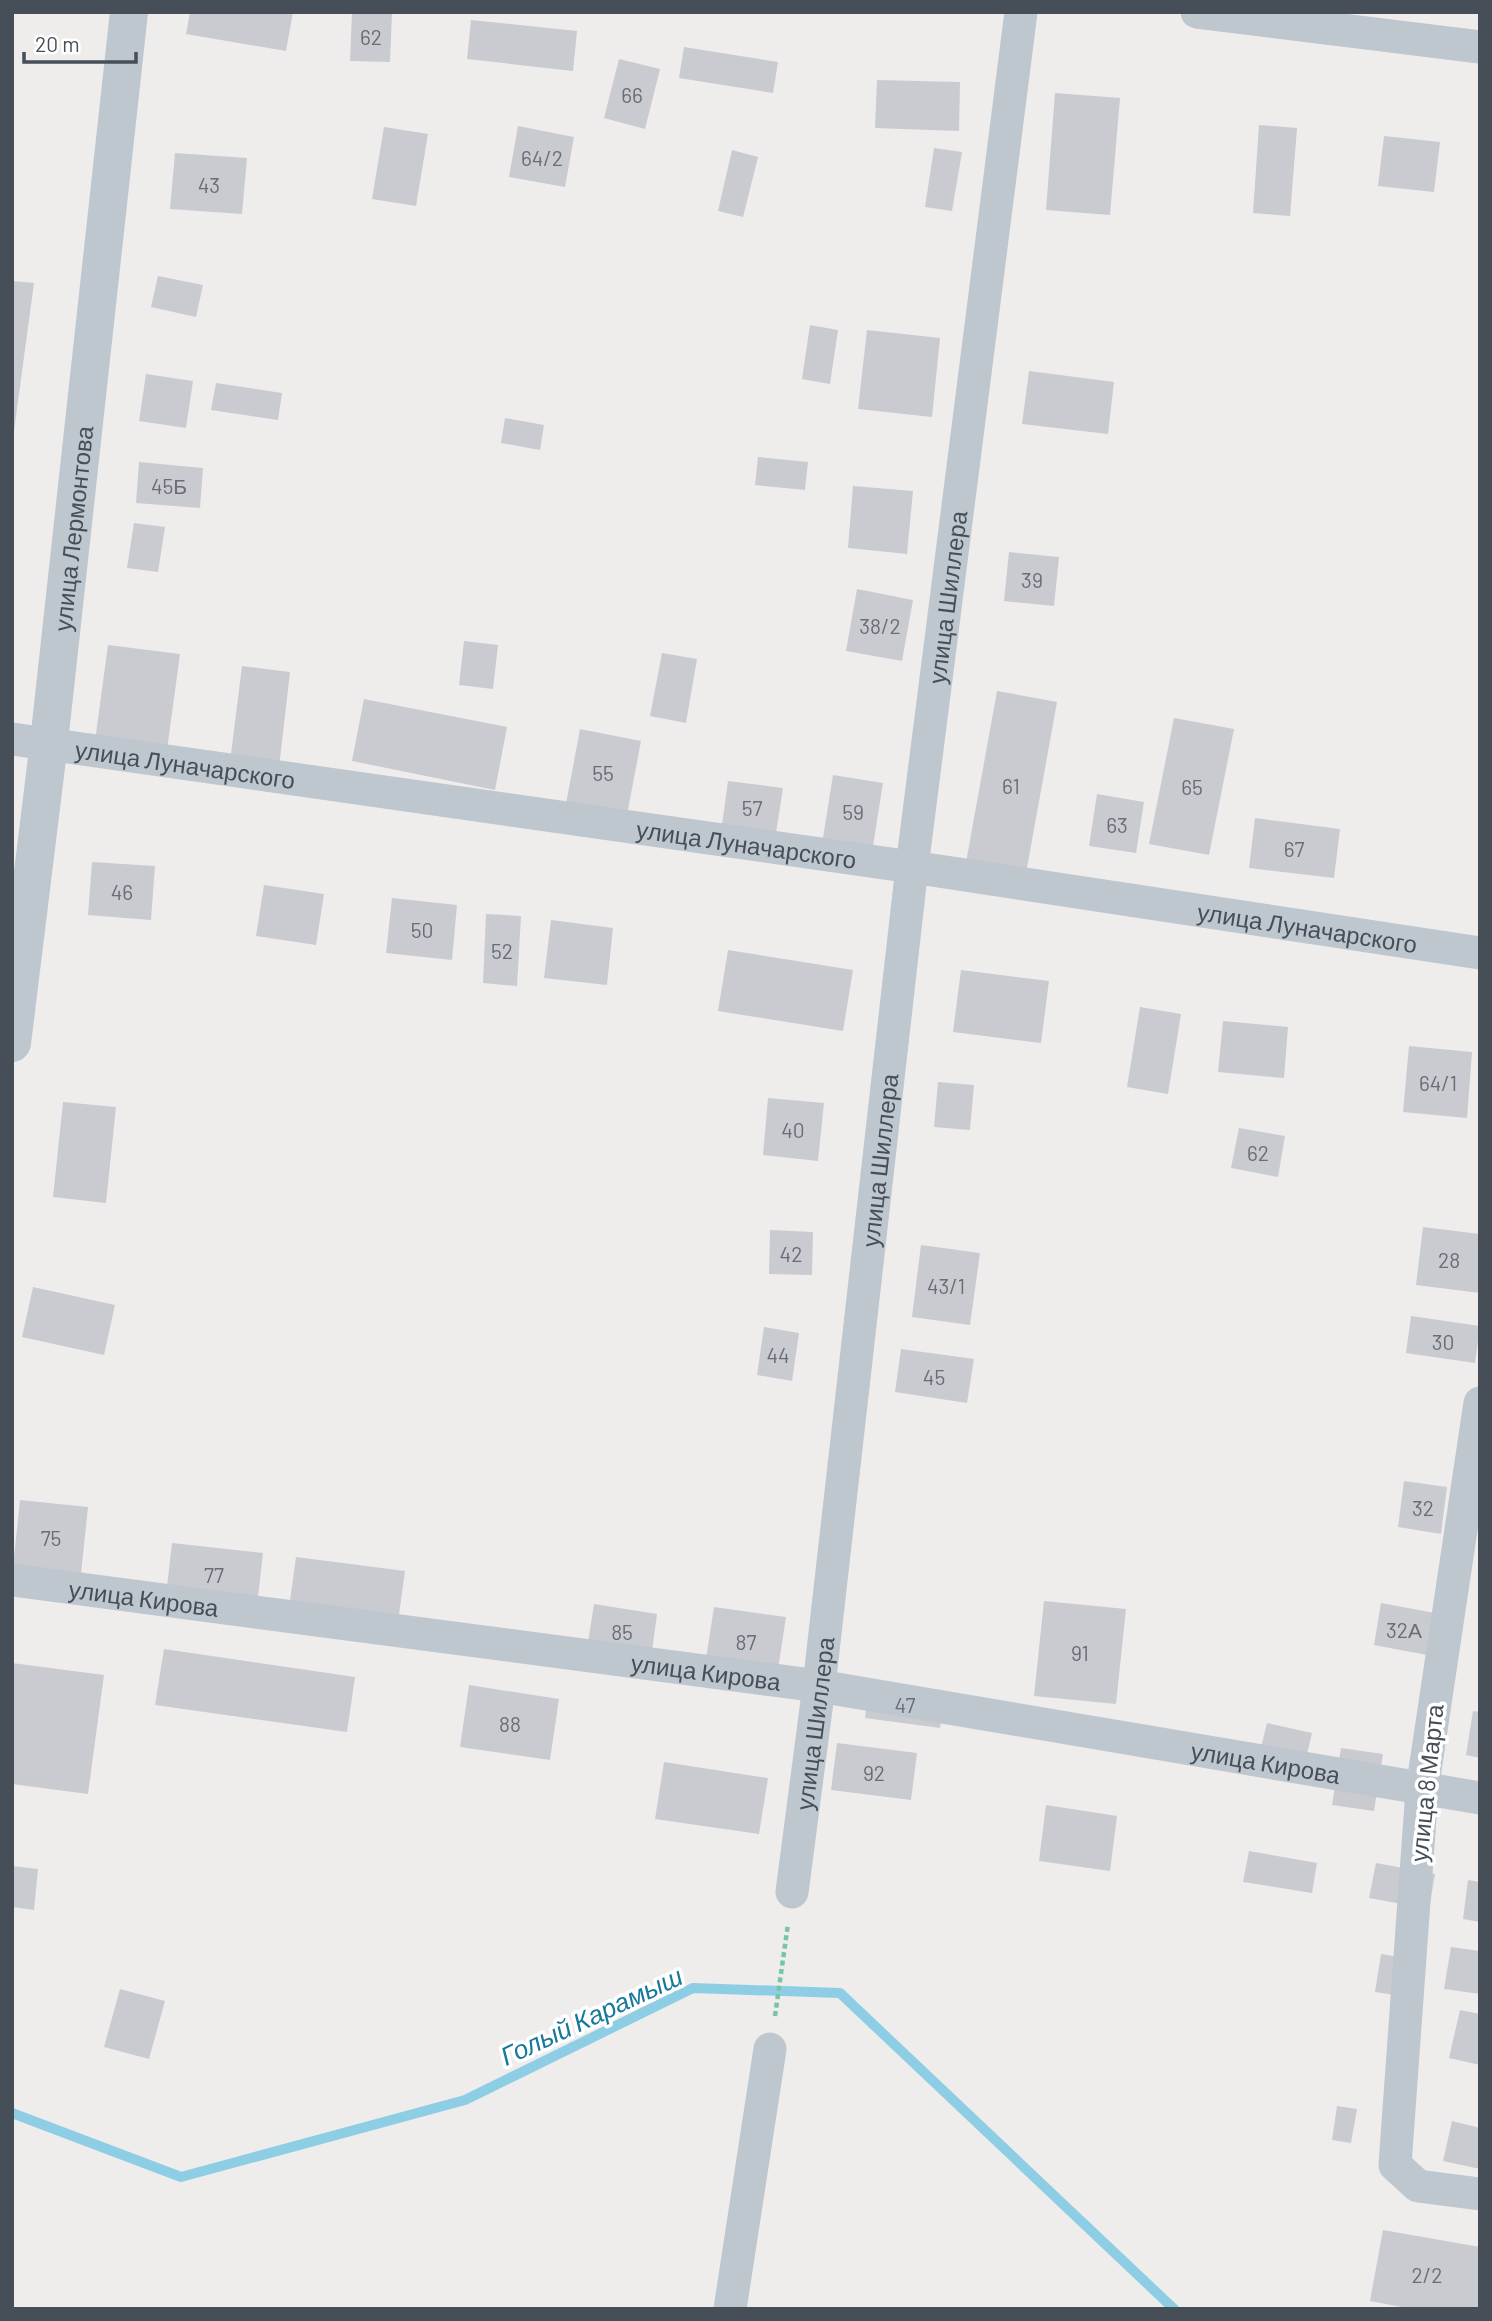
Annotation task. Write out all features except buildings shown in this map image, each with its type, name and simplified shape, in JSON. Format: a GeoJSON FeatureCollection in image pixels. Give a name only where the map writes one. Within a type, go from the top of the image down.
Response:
{"type":"FeatureCollection","features":[{"type":"Feature","properties":{"kind":"street","name":"улица Лермонтова"},"geometry":{"type":"LineString","coordinates":[[12,1043],[31,741],[129,12]]}},
{"type":"Feature","properties":{"kind":"street","name":"улица Шиллера"},"geometry":{"type":"LineString","coordinates":[[792,1892],[819,1686],[912,867],[1020,12]]}},
{"type":"Feature","properties":{"kind":"street"},"geometry":{"type":"LineString","coordinates":[[1197,12],[1480,47]]}},
{"type":"Feature","properties":{"kind":"street","name":"улица Луначарского"},"geometry":{"type":"LineString","coordinates":[[31,741],[912,867],[1480,953]]}},
{"type":"Feature","properties":{"kind":"street","name":"улица 8 Марта"},"geometry":{"type":"LineString","coordinates":[[1480,1403],[1422,1790],[1395,2165],[1418,2186],[1480,2194]]}},
{"type":"Feature","properties":{"kind":"street","name":"улица Кирова"},"geometry":{"type":"LineString","coordinates":[[12,1580],[819,1686],[1480,1798]]}},
{"type":"Feature","properties":{"kind":"street"},"geometry":{"type":"LineString","coordinates":[[730,2309],[770,2049]]}},
{"type":"Feature","properties":{"kind":"path"},"geometry":{"type":"LineString","coordinates":[[770,2049],[792,1892]]}},
{"type":"Feature","properties":{"kind":"waterway","name":"Голый Карамыш"},"geometry":{"type":"LineString","coordinates":[[12,2113],[181,2177],[465,2100],[693,1988],[840,1993],[1174,2309]]}}]}
